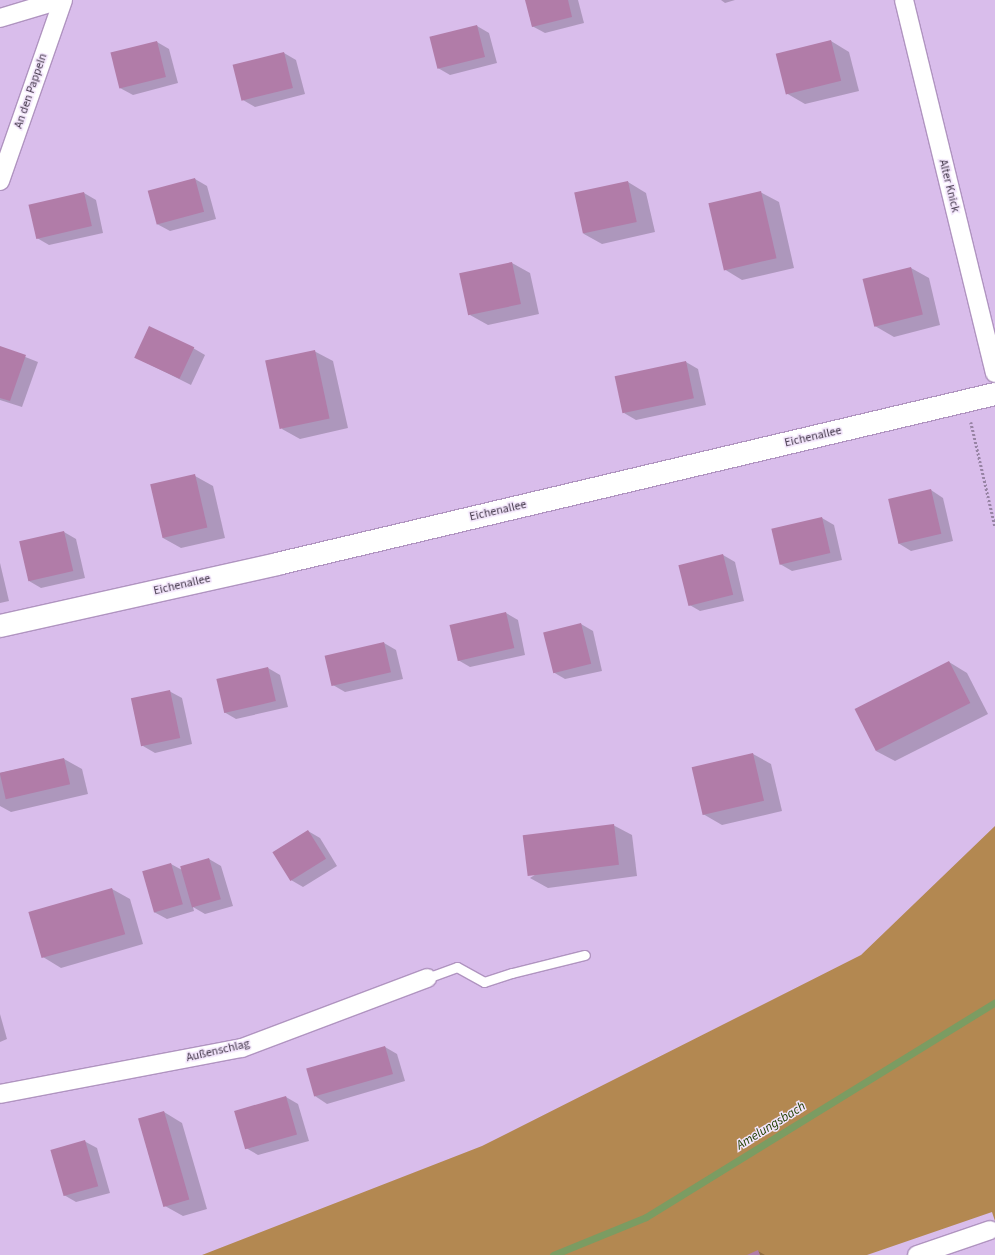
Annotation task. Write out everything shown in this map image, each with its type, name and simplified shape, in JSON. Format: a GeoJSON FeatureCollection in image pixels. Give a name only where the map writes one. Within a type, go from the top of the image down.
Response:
{"type":"FeatureCollection","features":[{"type":"Feature","properties":{"kind":"street"},"geometry":{"type":"LineString","coordinates":[[0,18],[62,0]]}},
{"type":"Feature","properties":{"kind":"street","name":"An den Pappeln"},"geometry":{"type":"LineString","coordinates":[[0,181],[62,0]]}},
{"type":"Feature","properties":{"kind":"street","name":"Alter Knick"},"geometry":{"type":"LineString","coordinates":[[904,0],[995,373]]}},
{"type":"Feature","properties":{"kind":"street","name":"Eichenallee"},"geometry":{"type":"LineString","coordinates":[[0,626],[269,566],[995,394]]}},
{"type":"Feature","properties":{"kind":"street","name":"Außenschlag"},"geometry":{"type":"LineString","coordinates":[[0,1094],[242,1048],[427,978]]}},
{"type":"Feature","properties":{"kind":"street"},"geometry":{"type":"LineString","coordinates":[[917,1255],[990,1230]]}},
{"type":"Feature","properties":{"kind":"lane"},"geometry":{"type":"LineString","coordinates":[[427,978],[457,967],[484,982],[512,973],[585,955]]}},
{"type":"Feature","properties":{"kind":"path"},"geometry":{"type":"LineString","coordinates":[[967,400],[995,526]]}},
{"type":"Feature","properties":{"kind":"shaded area"},"geometry":{"type":"Polygon","coordinates":[[[995,826],[995,1221],[992,1212],[867,1255],[202,1255],[482,1146],[861,955],[995,826]]]}},
{"type":"Feature","properties":{"kind":"building"},"geometry":{"type":"Polygon","coordinates":[[[525,0],[568,0],[572,17],[532,27],[525,0]]]}},
{"type":"Feature","properties":{"kind":"building"},"geometry":{"type":"Polygon","coordinates":[[[477,25],[485,57],[437,69],[429,37],[477,25]]]}},
{"type":"Feature","properties":{"kind":"building"},"geometry":{"type":"Polygon","coordinates":[[[831,40],[841,81],[786,95],[776,54],[831,40]]]}},
{"type":"Feature","properties":{"kind":"building"},"geometry":{"type":"Polygon","coordinates":[[[157,41],[166,77],[119,89],[110,53],[157,41]]]}},
{"type":"Feature","properties":{"kind":"building"},"geometry":{"type":"Polygon","coordinates":[[[284,52],[293,88],[242,101],[233,65],[284,52]]]}},
{"type":"Feature","properties":{"kind":"building"},"geometry":{"type":"Polygon","coordinates":[[[195,178],[204,212],[157,224],[148,191],[195,178]]]}},
{"type":"Feature","properties":{"kind":"building"},"geometry":{"type":"Polygon","coordinates":[[[628,181],[637,222],[583,234],[574,192],[628,181]]]}},
{"type":"Feature","properties":{"kind":"building"},"geometry":{"type":"Polygon","coordinates":[[[761,191],[777,258],[724,270],[708,203],[761,191]]]}},
{"type":"Feature","properties":{"kind":"building"},"geometry":{"type":"Polygon","coordinates":[[[84,192],[92,226],[36,239],[28,205],[84,192]]]}},
{"type":"Feature","properties":{"kind":"building"},"geometry":{"type":"Polygon","coordinates":[[[512,262],[521,304],[468,315],[459,273],[512,262]]]}},
{"type":"Feature","properties":{"kind":"building"},"geometry":{"type":"Polygon","coordinates":[[[911,267],[923,315],[874,327],[862,279],[911,267]]]}},
{"type":"Feature","properties":{"kind":"building"},"geometry":{"type":"Polygon","coordinates":[[[149,326],[194,347],[180,379],[134,358],[149,326]]]}},
{"type":"Feature","properties":{"kind":"building"},"geometry":{"type":"Polygon","coordinates":[[[0,346],[26,355],[10,401],[0,398],[0,346]]]}},
{"type":"Feature","properties":{"kind":"building"},"geometry":{"type":"Polygon","coordinates":[[[315,350],[330,418],[280,429],[265,361],[315,350]]]}},
{"type":"Feature","properties":{"kind":"building"},"geometry":{"type":"Polygon","coordinates":[[[686,361],[694,398],[622,413],[615,376],[686,361]]]}},
{"type":"Feature","properties":{"kind":"building"},"geometry":{"type":"Polygon","coordinates":[[[195,474],[207,528],[163,538],[150,484],[195,474]]]}},
{"type":"Feature","properties":{"kind":"building"},"geometry":{"type":"Polygon","coordinates":[[[931,489],[941,534],[898,544],[888,499],[931,489]]]}},
{"type":"Feature","properties":{"kind":"building"},"geometry":{"type":"Polygon","coordinates":[[[822,517],[830,553],[780,565],[771,529],[822,517]]]}},
{"type":"Feature","properties":{"kind":"building"},"geometry":{"type":"Polygon","coordinates":[[[64,531],[73,571],[28,581],[19,541],[64,531]]]}},
{"type":"Feature","properties":{"kind":"building"},"geometry":{"type":"Polygon","coordinates":[[[723,554],[733,595],[689,606],[678,565],[723,554]]]}},
{"type":"Feature","properties":{"kind":"building"},"geometry":{"type":"Polygon","coordinates":[[[506,612],[514,648],[458,661],[449,625],[506,612]]]}},
{"type":"Feature","properties":{"kind":"building"},"geometry":{"type":"Polygon","coordinates":[[[581,623],[591,664],[553,673],[543,632],[581,623]]]}},
{"type":"Feature","properties":{"kind":"building"},"geometry":{"type":"Polygon","coordinates":[[[384,642],[391,672],[332,686],[325,656],[384,642]]]}},
{"type":"Feature","properties":{"kind":"building"},"geometry":{"type":"Polygon","coordinates":[[[949,661],[970,703],[876,751],[855,709],[949,661]]]}},
{"type":"Feature","properties":{"kind":"building"},"geometry":{"type":"Polygon","coordinates":[[[268,667],[276,701],[224,713],[216,679],[268,667]]]}},
{"type":"Feature","properties":{"kind":"building"},"geometry":{"type":"Polygon","coordinates":[[[170,690],[180,738],[141,746],[131,698],[170,690]]]}},
{"type":"Feature","properties":{"kind":"building"},"geometry":{"type":"Polygon","coordinates":[[[753,753],[764,801],[703,815],[692,767],[753,753]]]}},
{"type":"Feature","properties":{"kind":"building"},"geometry":{"type":"Polygon","coordinates":[[[64,758],[70,784],[6,799],[0,773],[64,758]]]}},
{"type":"Feature","properties":{"kind":"building"},"geometry":{"type":"Polygon","coordinates":[[[614,824],[619,865],[528,876],[523,835],[614,824]]]}},
{"type":"Feature","properties":{"kind":"building"},"geometry":{"type":"Polygon","coordinates":[[[308,830],[326,859],[290,881],[272,852],[308,830]]]}},
{"type":"Feature","properties":{"kind":"building"},"geometry":{"type":"Polygon","coordinates":[[[209,858],[221,899],[192,908],[180,866],[209,858]]]}},
{"type":"Feature","properties":{"kind":"building"},"geometry":{"type":"Polygon","coordinates":[[[171,863],[183,904],[154,913],[142,871],[171,863]]]}},
{"type":"Feature","properties":{"kind":"building"},"geometry":{"type":"Polygon","coordinates":[[[112,888],[125,934],[42,958],[28,912],[112,888]]]}},
{"type":"Feature","properties":{"kind":"building"},"geometry":{"type":"Polygon","coordinates":[[[385,1046],[393,1074],[314,1096],[306,1069],[385,1046]]]}},
{"type":"Feature","properties":{"kind":"building"},"geometry":{"type":"Polygon","coordinates":[[[286,1096],[297,1134],[245,1149],[234,1111],[286,1096]]]}},
{"type":"Feature","properties":{"kind":"building"},"geometry":{"type":"Polygon","coordinates":[[[164,1111],[189,1199],[163,1207],[138,1118],[164,1111]]]}},
{"type":"Feature","properties":{"kind":"building"},"geometry":{"type":"Polygon","coordinates":[[[85,1140],[98,1186],[64,1196],[50,1150],[85,1140]]]}},
{"type":"Feature","properties":{"kind":"building"},"geometry":{"type":"Polygon","coordinates":[[[758,1250],[760,1255],[747,1255],[758,1250]]]}},
{"type":"Feature","properties":{"kind":"waterway","name":"Amelungsbach"},"geometry":{"type":"LineString","coordinates":[[553,1255],[646,1217],[995,1002]]}}]}
